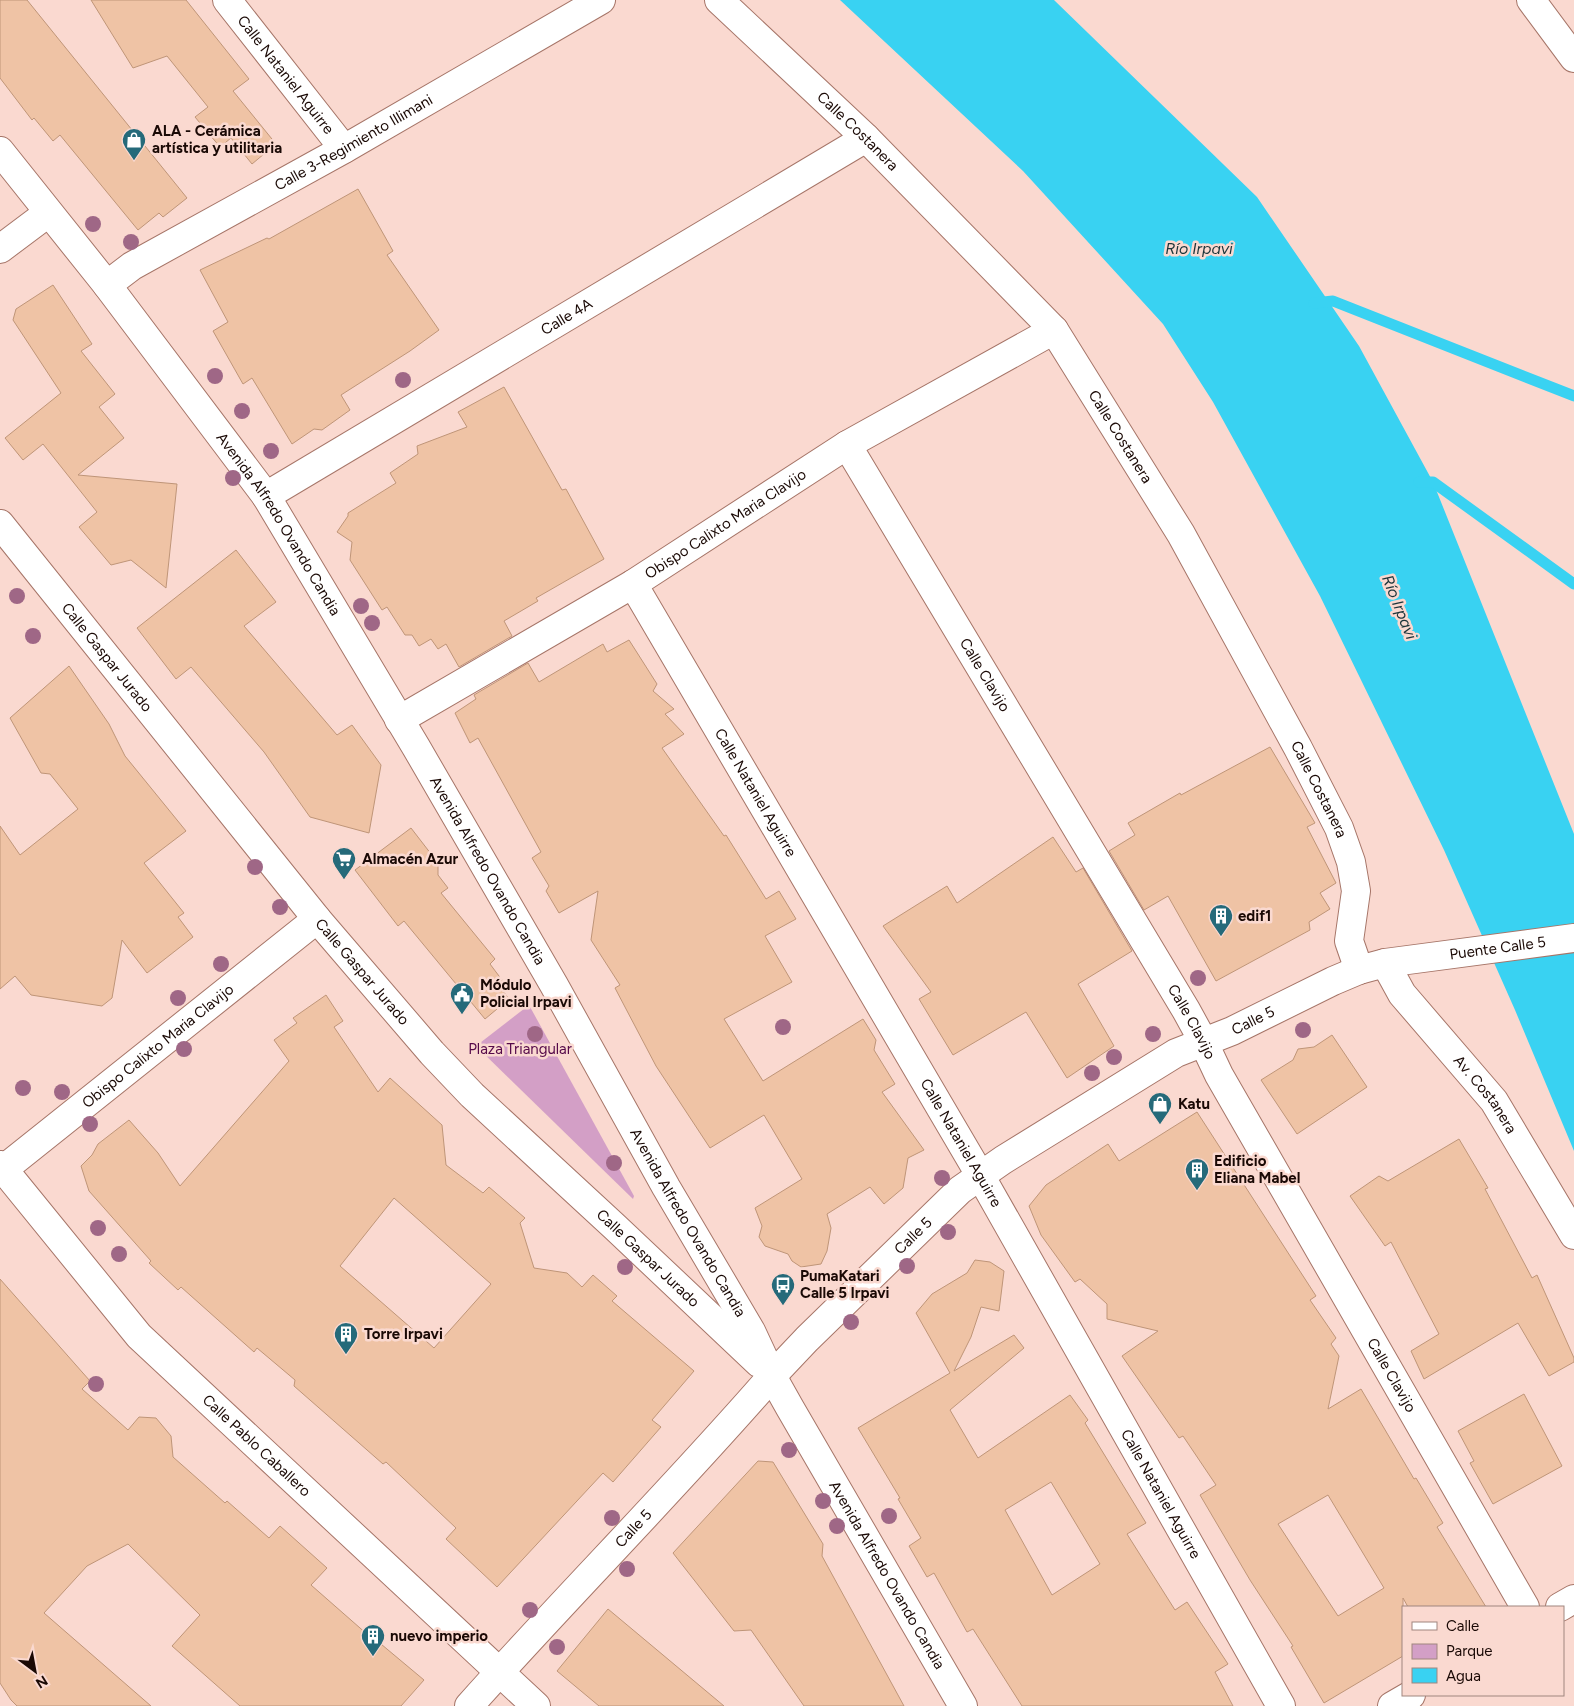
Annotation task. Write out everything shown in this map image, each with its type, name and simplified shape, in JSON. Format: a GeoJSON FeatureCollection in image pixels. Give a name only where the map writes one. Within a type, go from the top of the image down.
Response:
{"type":"FeatureCollection","features":[{"type":"Feature","properties":{"kind":"street","name":"Calle Nataniel Aguirre"},"geometry":{"type":"LineString","coordinates":[[227,0],[344,149]]}},
{"type":"Feature","properties":{"kind":"street","name":"Calle 3-Regimiento Illimani"},"geometry":{"type":"LineString","coordinates":[[107,285],[132,266],[344,149],[601,0]]}},
{"type":"Feature","properties":{"kind":"street","name":"Calle Costanera"},"geometry":{"type":"LineString","coordinates":[[719,0],[866,138],[1054,330],[1181,534],[1298,748],[1338,828],[1351,862],[1356,892],[1349,940],[1372,967]]}},
{"type":"Feature","properties":{"kind":"street"},"geometry":{"type":"LineString","coordinates":[[1531,0],[1574,58]]}},
{"type":"Feature","properties":{"kind":"street","name":"Calle 4A"},"geometry":{"type":"LineString","coordinates":[[266,496],[866,138]]}},
{"type":"Feature","properties":{"kind":"street","name":"Avenida Alfredo Ovando Candia"},"geometry":{"type":"LineString","coordinates":[[0,151],[107,285],[266,496],[554,985],[666,1187],[751,1331],[772,1376],[963,1706]]}},
{"type":"Feature","properties":{"kind":"street"},"geometry":{"type":"LineString","coordinates":[[0,249],[48,213]]}},
{"type":"Feature","properties":{"kind":"street","name":"Obispo Calixto Maria Clavijo"},"geometry":{"type":"LineString","coordinates":[[399,720],[633,584],[847,445],[1054,330]]}},
{"type":"Feature","properties":{"kind":"street","name":"Calle Clavijo"},"geometry":{"type":"LineString","coordinates":[[847,445],[1203,1041],[1224,1083],[1524,1606]]}},
{"type":"Feature","properties":{"kind":"street","name":"Calle Gaspar Jurado"},"geometry":{"type":"LineString","coordinates":[[0,524],[317,919],[432,1053],[472,1095],[772,1376]]}},
{"type":"Feature","properties":{"kind":"street","name":"Calle Nataniel Aguirre"},"geometry":{"type":"LineString","coordinates":[[633,584],[980,1175],[1281,1706]]}},
{"type":"Feature","properties":{"kind":"street","name":"Obispo Calixto Maria Clavijo"},"geometry":{"type":"LineString","coordinates":[[1,1169],[317,919]]}},
{"type":"Feature","properties":{"kind":"street","name":"Puente Calle 5"},"geometry":{"type":"LineString","coordinates":[[1422,958],[1574,938]]}},
{"type":"Feature","properties":{"kind":"street","name":"Calle 5"},"geometry":{"type":"LineString","coordinates":[[468,1706],[807,1339],[960,1190],[980,1175],[1176,1053],[1232,1031],[1333,982],[1372,967],[1422,958]]}},
{"type":"Feature","properties":{"kind":"street","name":"Av. Costanera"},"geometry":{"type":"LineString","coordinates":[[1372,967],[1402,994],[1494,1101],[1574,1236]]}},
{"type":"Feature","properties":{"kind":"street","name":"Calle Pablo Caballero"},"geometry":{"type":"LineString","coordinates":[[1,1169],[138,1336],[536,1706]]}},
{"type":"Feature","properties":{"kind":"street"},"geometry":{"type":"LineString","coordinates":[[1562,1606],[1574,1600]]}},
{"type":"Feature","properties":{"kind":"street"},"geometry":{"type":"LineString","coordinates":[[1392,1706],[1409,1696]]}},
{"type":"Feature","properties":{"kind":"green space","name":"Plaza Triangular"},"geometry":{"type":"Polygon","coordinates":[[[529,1005],[634,1196],[633,1199],[476,1046],[529,1005]]]}},
{"type":"Feature","properties":{"kind":"water","name":"Río Irpavi"},"geometry":{"type":"Polygon","coordinates":[[[840,0],[1054,0],[1257,197],[1359,346],[1433,482],[1574,834],[1574,1151],[1515,1010],[1444,850],[1320,596],[1213,402],[1163,324],[1023,171],[840,0]]]}},
{"type":"Feature","properties":{"kind":"building"},"geometry":{"type":"Polygon","coordinates":[[[0,0],[27,0],[187,198],[163,217],[159,213],[138,230],[60,135],[53,141],[34,118],[32,120],[0,78],[0,0]]]}},
{"type":"Feature","properties":{"kind":"building"},"geometry":{"type":"Polygon","coordinates":[[[91,0],[186,0],[249,79],[233,91],[276,144],[252,164],[231,138],[220,147],[195,117],[208,107],[167,56],[133,68],[91,0]]]}},
{"type":"Feature","properties":{"kind":"building"},"geometry":{"type":"Polygon","coordinates":[[[358,189],[393,251],[387,255],[439,330],[341,395],[350,410],[322,430],[314,429],[292,444],[252,378],[243,384],[213,331],[228,322],[200,270],[267,238],[269,239],[358,189]]]}},
{"type":"Feature","properties":{"kind":"building"},"geometry":{"type":"Polygon","coordinates":[[[53,285],[92,344],[81,351],[115,394],[99,407],[124,438],[78,475],[177,484],[166,588],[131,560],[111,565],[79,527],[97,512],[43,444],[23,460],[5,438],[61,393],[13,320],[16,309],[53,285]]]}},
{"type":"Feature","properties":{"kind":"building"},"geometry":{"type":"Polygon","coordinates":[[[504,387],[562,490],[566,489],[604,559],[536,598],[538,601],[504,621],[512,636],[459,667],[446,644],[438,649],[431,639],[419,646],[412,635],[405,635],[387,607],[382,610],[350,560],[352,542],[337,532],[348,516],[348,513],[396,483],[390,473],[418,454],[417,446],[467,427],[458,412],[504,387]]]}},
{"type":"Feature","properties":{"kind":"building"},"geometry":{"type":"Polygon","coordinates":[[[236,550],[276,602],[244,626],[337,735],[352,725],[381,765],[369,833],[310,817],[264,752],[191,667],[176,679],[137,628],[236,550]]]}},
{"type":"Feature","properties":{"kind":"building"},"geometry":{"type":"Polygon","coordinates":[[[629,640],[657,684],[653,691],[674,709],[665,714],[684,734],[662,748],[724,836],[726,835],[766,899],[779,891],[796,919],[765,936],[792,982],[724,1019],[763,1081],[863,1019],[876,1040],[874,1050],[895,1084],[882,1092],[924,1150],[908,1158],[903,1188],[884,1204],[870,1187],[827,1214],[831,1228],[827,1251],[821,1264],[801,1267],[792,1261],[788,1254],[765,1246],[759,1237],[762,1226],[755,1208],[802,1179],[764,1115],[710,1148],[656,1066],[615,988],[620,985],[591,940],[598,891],[559,913],[546,891],[549,886],[532,858],[541,852],[478,738],[470,743],[455,713],[476,699],[474,695],[528,663],[539,682],[603,644],[607,652],[629,640]]]}},
{"type":"Feature","properties":{"kind":"building"},"geometry":{"type":"Polygon","coordinates":[[[69,666],[109,724],[125,756],[186,831],[144,863],[184,913],[178,917],[193,937],[147,973],[122,940],[112,998],[102,1006],[31,995],[15,976],[0,989],[0,826],[20,855],[78,809],[50,774],[41,773],[10,718],[69,666]]]}},
{"type":"Feature","properties":{"kind":"building"},"geometry":{"type":"Polygon","coordinates":[[[1270,747],[1315,823],[1307,827],[1336,883],[1320,893],[1330,909],[1309,922],[1310,930],[1216,981],[1168,896],[1144,910],[1109,851],[1135,835],[1128,823],[1180,793],[1181,795],[1270,747]]]}},
{"type":"Feature","properties":{"kind":"building"},"geometry":{"type":"Polygon","coordinates":[[[411,828],[438,863],[438,875],[448,888],[441,893],[495,959],[490,964],[502,980],[499,986],[509,999],[485,1019],[404,921],[398,926],[355,870],[411,828]]]}},
{"type":"Feature","properties":{"kind":"building"},"geometry":{"type":"Polygon","coordinates":[[[1053,837],[1076,872],[1083,868],[1132,951],[1078,984],[1114,1046],[1067,1078],[1026,1012],[953,1055],[919,999],[931,992],[883,926],[947,886],[957,903],[1053,837]]]}},
{"type":"Feature","properties":{"kind":"building"},"geometry":{"type":"Polygon","coordinates":[[[326,995],[343,1021],[334,1027],[378,1092],[390,1078],[442,1125],[446,1165],[483,1193],[489,1187],[525,1218],[520,1223],[534,1268],[567,1273],[582,1287],[593,1275],[617,1296],[612,1301],[694,1371],[652,1420],[661,1427],[613,1482],[603,1473],[497,1587],[446,1539],[456,1528],[386,1462],[383,1464],[294,1386],[295,1380],[257,1348],[254,1352],[181,1287],[178,1290],[149,1263],[151,1261],[89,1191],[81,1166],[92,1155],[98,1144],[129,1120],[158,1153],[180,1186],[289,1061],[274,1040],[297,1023],[293,1018],[326,995]],[[394,1198],[340,1266],[434,1348],[491,1284],[394,1198]]]}},
{"type":"Feature","properties":{"kind":"building"},"geometry":{"type":"Polygon","coordinates":[[[1332,1035],[1367,1087],[1297,1134],[1261,1080],[1293,1060],[1298,1049],[1314,1047],[1332,1035]]]}},
{"type":"Feature","properties":{"kind":"building"},"geometry":{"type":"Polygon","coordinates":[[[1197,1112],[1316,1296],[1310,1300],[1336,1338],[1331,1344],[1339,1356],[1328,1409],[1361,1389],[1414,1479],[1416,1478],[1443,1523],[1437,1527],[1485,1606],[1407,1606],[1403,1598],[1402,1657],[1324,1703],[1291,1647],[1293,1646],[1250,1580],[1200,1495],[1216,1485],[1183,1436],[1179,1438],[1122,1356],[1158,1331],[1107,1319],[1107,1304],[1080,1279],[1075,1282],[1041,1235],[1029,1206],[1046,1185],[1108,1144],[1119,1161],[1197,1112]],[[1328,1495],[1278,1524],[1338,1616],[1384,1588],[1328,1495]]]}},
{"type":"Feature","properties":{"kind":"building"},"geometry":{"type":"Polygon","coordinates":[[[1459,1139],[1488,1188],[1485,1189],[1532,1278],[1537,1275],[1574,1358],[1574,1362],[1549,1376],[1518,1323],[1424,1379],[1411,1351],[1439,1334],[1391,1242],[1385,1246],[1350,1196],[1379,1176],[1388,1181],[1459,1139]]]}},
{"type":"Feature","properties":{"kind":"building"},"geometry":{"type":"Polygon","coordinates":[[[975,1260],[990,1262],[1004,1271],[999,1311],[981,1307],[971,1337],[954,1371],[1014,1335],[1024,1348],[950,1410],[978,1458],[1070,1395],[1088,1420],[1085,1423],[1146,1523],[1127,1534],[1175,1610],[1187,1602],[1228,1664],[1215,1672],[1233,1706],[1022,1706],[973,1629],[967,1632],[934,1573],[927,1577],[909,1546],[921,1538],[898,1499],[900,1498],[858,1428],[950,1373],[916,1313],[932,1294],[967,1273],[975,1260]],[[1051,1482],[1005,1510],[1052,1595],[1100,1564],[1051,1482]]]}},
{"type":"Feature","properties":{"kind":"building"},"geometry":{"type":"Polygon","coordinates":[[[0,1279],[90,1381],[82,1389],[128,1430],[139,1417],[156,1418],[171,1436],[173,1457],[225,1503],[227,1501],[269,1538],[280,1526],[327,1568],[311,1585],[368,1635],[424,1680],[401,1706],[240,1706],[172,1646],[200,1615],[128,1544],[87,1566],[44,1613],[151,1706],[17,1706],[11,1700],[0,1683],[0,1279]]]}},
{"type":"Feature","properties":{"kind":"building"},"geometry":{"type":"Polygon","coordinates":[[[1524,1394],[1562,1466],[1493,1504],[1470,1463],[1474,1461],[1458,1431],[1524,1394]]]}},
{"type":"Feature","properties":{"kind":"building"},"geometry":{"type":"Polygon","coordinates":[[[758,1461],[773,1462],[823,1544],[822,1556],[904,1706],[804,1706],[751,1630],[734,1631],[673,1553],[758,1461]]]}},
{"type":"Feature","properties":{"kind":"building"},"geometry":{"type":"Polygon","coordinates":[[[608,1609],[724,1706],[599,1706],[557,1671],[608,1609]]]}},
{"type":"Feature","properties":{"kind":"waterway"},"geometry":{"type":"LineString","coordinates":[[1314,303],[1333,301],[1574,396]]}},
{"type":"Feature","properties":{"kind":"waterway"},"geometry":{"type":"LineString","coordinates":[[1419,482],[1433,482],[1574,584]]}},
{"type":"Feature","properties":{"kind":"place","name":"ALA - Cerámica artística y utilitaria"},"geometry":{"type":"Point","coordinates":[134,161]}},
{"type":"Feature","properties":{"kind":"place","name":"Almacén Azur"},"geometry":{"type":"Point","coordinates":[344,880]}},
{"type":"Feature","properties":{"kind":"place","name":"edif1"},"geometry":{"type":"Point","coordinates":[1221,937]}},
{"type":"Feature","properties":{"kind":"place","name":"Módulo Policial Irpavi"},"geometry":{"type":"Point","coordinates":[462,1015]}},
{"type":"Feature","properties":{"kind":"place","name":"Katu"},"geometry":{"type":"Point","coordinates":[1160,1125]}},
{"type":"Feature","properties":{"kind":"place","name":"Edificio Eliana Mabel"},"geometry":{"type":"Point","coordinates":[1197,1191]}},
{"type":"Feature","properties":{"kind":"place","name":"PumaKatari Calle 5 Irpavi"},"geometry":{"type":"Point","coordinates":[783,1306]}},
{"type":"Feature","properties":{"kind":"place","name":"Torre Irpavi"},"geometry":{"type":"Point","coordinates":[346,1355]}},
{"type":"Feature","properties":{"kind":"place","name":"nuevo imperio"},"geometry":{"type":"Point","coordinates":[373,1657]}}]}
